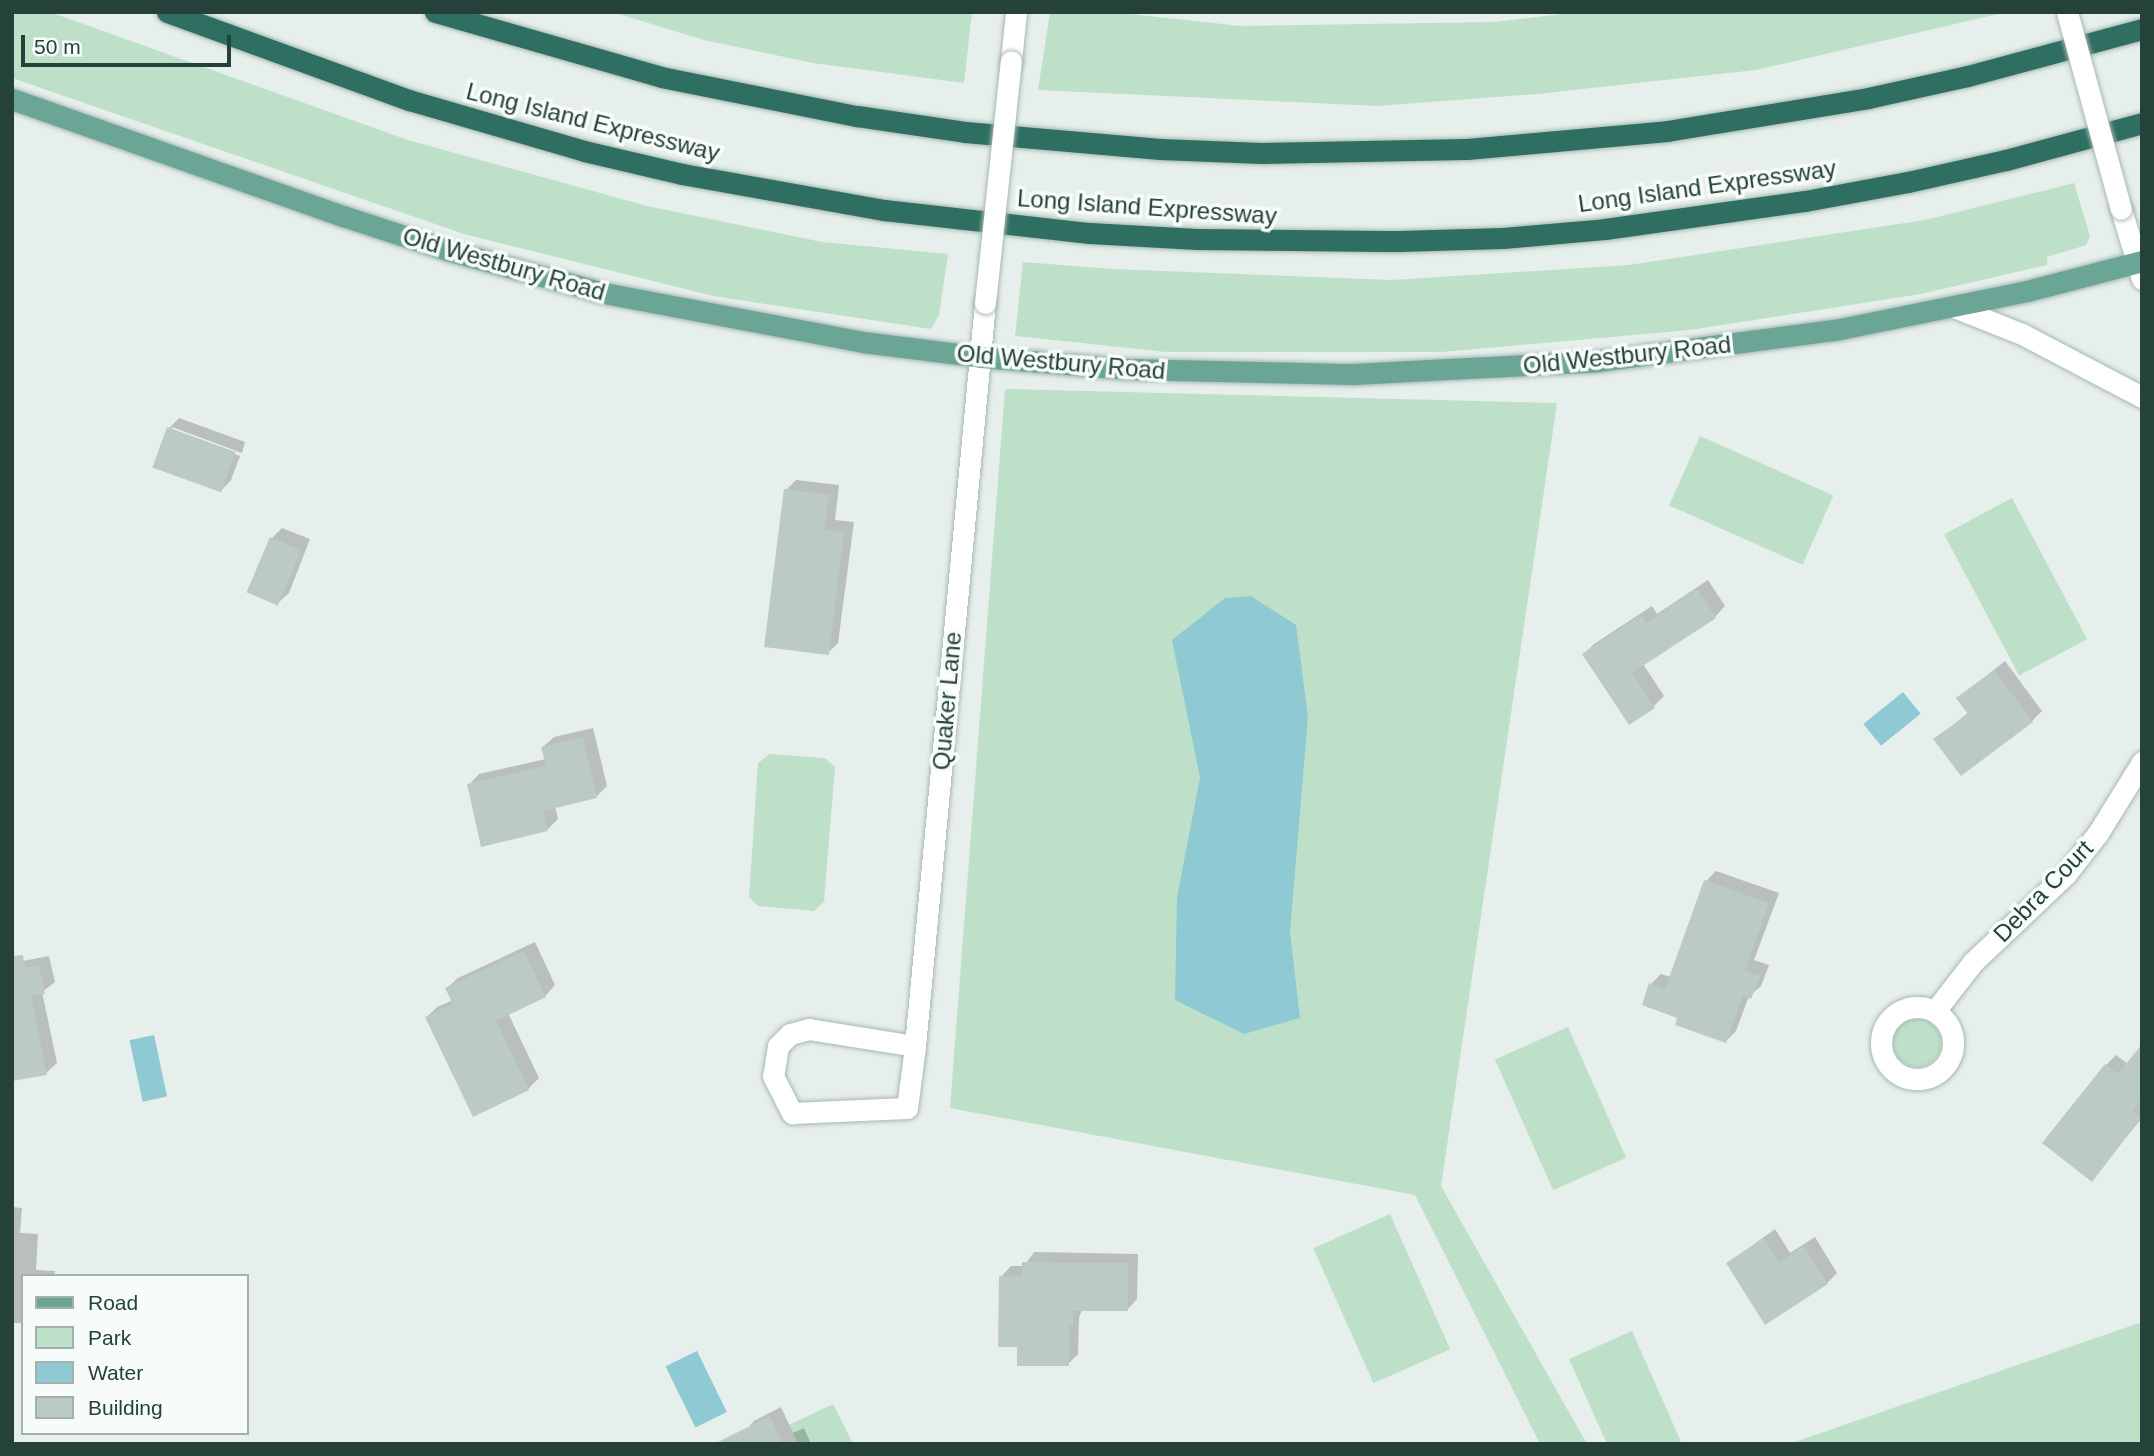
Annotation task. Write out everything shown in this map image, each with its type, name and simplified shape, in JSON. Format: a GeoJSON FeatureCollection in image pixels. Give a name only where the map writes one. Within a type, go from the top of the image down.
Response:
{"type":"FeatureCollection","features":[{"type":"Feature","properties":{"kind":"highway","name":"Long Island Expressway"},"geometry":{"type":"LineString","coordinates":[[167,12],[409,100],[584,151],[682,174],[884,210],[1090,233],[1296,243],[1503,238],[1605,229],[1805,201],[1908,182],[2006,160],[2142,123]]}},
{"type":"Feature","properties":{"kind":"highway"},"geometry":{"type":"LineString","coordinates":[[435,12],[661,77],[858,116],[965,132],[1160,149],[1261,153],[1467,149],[1667,131],[1881,95],[1980,73],[2142,29]]}},
{"type":"Feature","properties":{"kind":"main road","name":"Old Westbury Road"},"geometry":{"type":"LineString","coordinates":[[12,99],[343,216],[560,282],[783,328],[981,357],[1207,373],[1318,375],[1429,372],[1586,362],[1684,352],[1840,329],[2140,267]]}},
{"type":"Feature","properties":{"kind":"street","name":"Quaker Lane"},"geometry":{"type":"LineString","coordinates":[[915,1046],[809,1030],[790,1034],[778,1046],[773,1060],[773,1076],[792,1113],[907,1108],[915,1046],[985,303],[1016,12]]}},
{"type":"Feature","properties":{"kind":"street","name":"Old Westbury Road"},"geometry":{"type":"LineString","coordinates":[[2067,12],[2121,209],[2140,267]]}},
{"type":"Feature","properties":{"kind":"street"},"geometry":{"type":"LineString","coordinates":[[1954,307],[2022,334],[2142,397]]}},
{"type":"Feature","properties":{"kind":"street","name":"Debra Court"},"geometry":{"type":"LineString","coordinates":[[1934,1011],[1973,962],[2066,874],[2098,833],[2142,762]]}},
{"type":"Feature","properties":{"kind":"green space"},"geometry":{"type":"Polygon","coordinates":[[[12,12],[50,12],[408,140],[647,206],[822,242],[948,254],[939,315],[931,329],[713,296],[464,234],[12,78],[12,12]]]}},
{"type":"Feature","properties":{"kind":"green space"},"geometry":{"type":"Polygon","coordinates":[[[612,12],[972,12],[964,83],[813,63],[704,40],[612,12]]]}},
{"type":"Feature","properties":{"kind":"green space"},"geometry":{"type":"Polygon","coordinates":[[[1050,12],[1113,12],[1240,26],[1495,22],[1579,12],[2007,12],[1756,70],[1537,94],[1377,106],[1038,90],[1050,12]]]}},
{"type":"Feature","properties":{"kind":"green space"},"geometry":{"type":"Polygon","coordinates":[[[2074,183],[2090,236],[2086,245],[2047,257],[2047,265],[1921,294],[1690,330],[1442,352],[1166,352],[1015,336],[1023,262],[1112,269],[1392,280],[1629,265],[1925,220],[2074,183]]]}},
{"type":"Feature","properties":{"kind":"green space"},"geometry":{"type":"Polygon","coordinates":[[[1005,389],[1557,403],[1441,1186],[1587,1444],[1540,1444],[1415,1195],[950,1108],[1005,389]]]}},
{"type":"Feature","properties":{"kind":"green space"},"geometry":{"type":"Polygon","coordinates":[[[1700,436],[1833,495],[1802,565],[1669,505],[1700,436]]]}},
{"type":"Feature","properties":{"kind":"green space"},"geometry":{"type":"Polygon","coordinates":[[[2012,498],[2087,639],[2019,675],[1944,534],[2012,498]]]}},
{"type":"Feature","properties":{"kind":"green space"},"geometry":{"type":"Polygon","coordinates":[[[770,754],[825,758],[835,767],[824,902],[814,911],[758,906],[749,897],[758,763],[770,754]]]}},
{"type":"Feature","properties":{"kind":"green space"},"geometry":{"type":"Polygon","coordinates":[[[1917,1019],[1934,1026],[1941,1043],[1934,1060],[1917,1067],[1900,1060],[1893,1043],[1900,1026],[1917,1019]]]}},
{"type":"Feature","properties":{"kind":"green space"},"geometry":{"type":"Polygon","coordinates":[[[1568,1027],[1626,1158],[1553,1190],[1495,1060],[1568,1027]]]}},
{"type":"Feature","properties":{"kind":"green space"},"geometry":{"type":"Polygon","coordinates":[[[1390,1214],[1450,1349],[1373,1383],[1313,1248],[1390,1214]]]}},
{"type":"Feature","properties":{"kind":"green space"},"geometry":{"type":"Polygon","coordinates":[[[2142,1322],[2142,1444],[1789,1444],[2142,1322]]]}},
{"type":"Feature","properties":{"kind":"green space"},"geometry":{"type":"Polygon","coordinates":[[[1632,1331],[1682,1444],[1607,1444],[1569,1359],[1632,1331]]]}},
{"type":"Feature","properties":{"kind":"green space"},"geometry":{"type":"Polygon","coordinates":[[[833,1404],[853,1444],[798,1444],[789,1425],[833,1404]]]}},
{"type":"Feature","properties":{"kind":"water"},"geometry":{"type":"Polygon","coordinates":[[[1251,596],[1296,625],[1308,717],[1290,932],[1300,1018],[1244,1034],[1175,1000],[1177,897],[1200,778],[1172,640],[1225,598],[1251,596]]]}},
{"type":"Feature","properties":{"kind":"water"},"geometry":{"type":"Polygon","coordinates":[[[1903,692],[1921,714],[1881,746],[1863,724],[1903,692]]]}},
{"type":"Feature","properties":{"kind":"water"},"geometry":{"type":"Polygon","coordinates":[[[154,1035],[167,1097],[143,1102],[130,1040],[154,1035]]]}},
{"type":"Feature","properties":{"kind":"water"},"geometry":{"type":"Polygon","coordinates":[[[697,1351],[727,1412],[695,1427],[666,1366],[697,1351]]]}},
{"type":"Feature","properties":{"kind":"building"},"geometry":{"type":"Polygon","coordinates":[[[167,427],[236,452],[221,492],[152,467],[167,427]]]}},
{"type":"Feature","properties":{"kind":"building"},"geometry":{"type":"Polygon","coordinates":[[[784,489],[829,495],[825,530],[844,532],[829,655],[764,647],[784,489]]]}},
{"type":"Feature","properties":{"kind":"building"},"geometry":{"type":"Polygon","coordinates":[[[270,537],[301,550],[278,606],[247,592],[270,537]]]}},
{"type":"Feature","properties":{"kind":"building"},"geometry":{"type":"Polygon","coordinates":[[[1697,589],[1716,618],[1632,673],[1655,708],[1629,725],[1582,654],[1641,615],[1646,623],[1697,589]]]}},
{"type":"Feature","properties":{"kind":"building"},"geometry":{"type":"Polygon","coordinates":[[[1994,670],[2033,722],[1961,776],[1933,739],[1968,714],[1956,698],[1994,670]]]}},
{"type":"Feature","properties":{"kind":"building"},"geometry":{"type":"Polygon","coordinates":[[[583,737],[597,798],[543,811],[548,831],[481,847],[467,784],[546,766],[541,747],[583,737]]]}},
{"type":"Feature","properties":{"kind":"building"},"geometry":{"type":"Polygon","coordinates":[[[1704,880],[1769,903],[1745,971],[1760,976],[1751,999],[1743,996],[1726,1043],[1675,1025],[1677,1018],[1642,1005],[1649,983],[1665,989],[1704,880]]]}},
{"type":"Feature","properties":{"kind":"building"},"geometry":{"type":"Polygon","coordinates":[[[524,951],[546,997],[496,1021],[529,1090],[473,1117],[425,1017],[453,1004],[445,988],[524,951]]]}},
{"type":"Feature","properties":{"kind":"building"},"geometry":{"type":"Polygon","coordinates":[[[23,955],[25,968],[39,965],[45,994],[31,996],[47,1075],[12,1081],[12,956],[23,955]]]}},
{"type":"Feature","properties":{"kind":"building"},"geometry":{"type":"Polygon","coordinates":[[[2142,1044],[2142,1100],[2133,1111],[2141,1118],[2092,1182],[2042,1143],[2105,1064],[2118,1074],[2142,1044]]]}},
{"type":"Feature","properties":{"kind":"building"},"geometry":{"type":"Polygon","coordinates":[[[1764,1238],[1779,1262],[1804,1246],[1828,1284],[1765,1325],[1726,1263],[1764,1238]]]}},
{"type":"Feature","properties":{"kind":"building"},"geometry":{"type":"Polygon","coordinates":[[[1022,1262],[1128,1263],[1128,1311],[1073,1311],[1073,1326],[1069,1326],[1069,1366],[1017,1366],[1017,1347],[998,1347],[999,1276],[1022,1276],[1022,1262]]]}},
{"type":"Feature","properties":{"kind":"building"},"geometry":{"type":"Polygon","coordinates":[[[770,1416],[783,1444],[714,1444],[770,1416]]]}}]}
